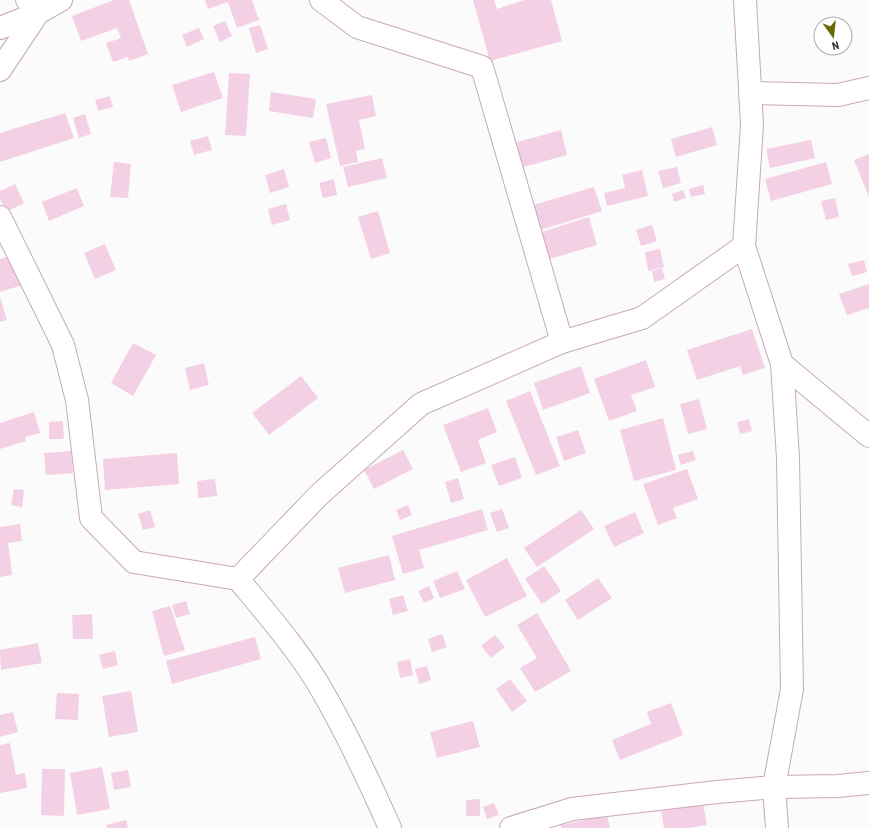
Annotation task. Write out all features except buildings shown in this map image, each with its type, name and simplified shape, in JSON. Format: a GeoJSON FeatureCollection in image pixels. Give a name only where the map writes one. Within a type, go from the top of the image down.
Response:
{"type":"FeatureCollection","features":[{"type":"Feature","properties":{"kind":"street"},"geometry":{"type":"LineString","coordinates":[[0,28],[38,4],[61,0]]}},
{"type":"Feature","properties":{"kind":"street"},"geometry":{"type":"LineString","coordinates":[[322,0],[358,27],[482,67],[562,342]]}},
{"type":"Feature","properties":{"kind":"street"},"geometry":{"type":"LineString","coordinates":[[746,0],[752,125],[744,246],[782,364],[788,458],[792,689],[774,787],[777,828]]}},
{"type":"Feature","properties":{"kind":"street"},"geometry":{"type":"LineString","coordinates":[[0,70],[38,4]]}},
{"type":"Feature","properties":{"kind":"street"},"geometry":{"type":"LineString","coordinates":[[750,93],[838,95],[869,88]]}},
{"type":"Feature","properties":{"kind":"street"},"geometry":{"type":"LineString","coordinates":[[0,217],[63,345],[77,400],[91,518],[134,562],[238,579],[283,635],[324,693],[370,782],[390,828]]}},
{"type":"Feature","properties":{"kind":"street"},"geometry":{"type":"LineString","coordinates":[[238,579],[320,494],[421,404],[562,342],[642,318],[744,246]]}},
{"type":"Feature","properties":{"kind":"street"},"geometry":{"type":"LineString","coordinates":[[782,364],[869,436]]}},
{"type":"Feature","properties":{"kind":"street"},"geometry":{"type":"LineString","coordinates":[[511,828],[572,809],[717,792],[774,787],[838,786],[869,783]]}}]}
